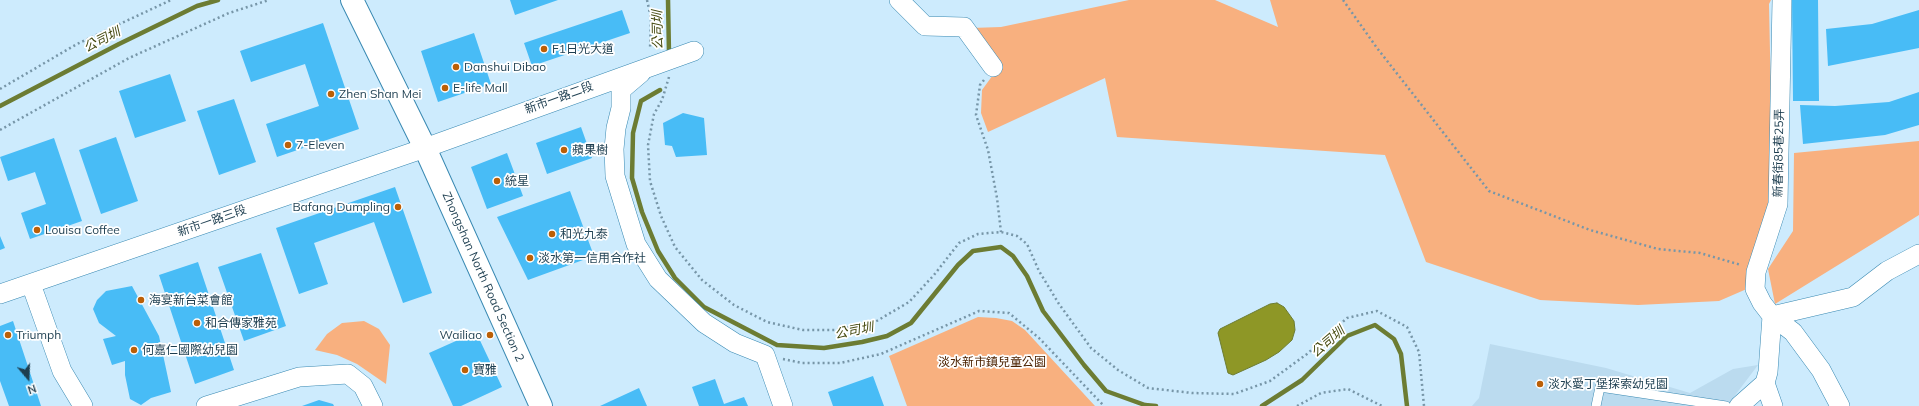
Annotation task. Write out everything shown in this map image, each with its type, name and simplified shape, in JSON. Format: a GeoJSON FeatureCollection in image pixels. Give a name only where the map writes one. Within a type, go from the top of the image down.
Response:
{"type":"FeatureCollection","features":[{"type":"Feature","properties":{"kind":"street","name":"Zhongshan North Road Section 2"},"geometry":{"type":"LineString","coordinates":[[352,0],[425,148],[541,406]]}},
{"type":"Feature","properties":{"kind":"street"},"geometry":{"type":"LineString","coordinates":[[898,0],[925,26],[964,27],[993,67]]}},
{"type":"Feature","properties":{"kind":"street","name":"新春街85巷25弄"},"geometry":{"type":"LineString","coordinates":[[1782,0],[1778,204],[1756,272],[1756,289],[1762,303],[1772,316],[1793,332],[1821,370],[1840,406]]}},
{"type":"Feature","properties":{"kind":"street","name":"新市一路二段"},"geometry":{"type":"LineString","coordinates":[[425,148],[694,51]]}},
{"type":"Feature","properties":{"kind":"street"},"geometry":{"type":"LineString","coordinates":[[649,66],[621,90],[621,108],[616,128],[614,150],[615,176],[636,244],[658,278],[704,323],[735,343],[765,355],[783,406]]}},
{"type":"Feature","properties":{"kind":"street","name":"新市一路三段"},"geometry":{"type":"LineString","coordinates":[[0,294],[425,148]]}},
{"type":"Feature","properties":{"kind":"street"},"geometry":{"type":"LineString","coordinates":[[1739,406],[1765,383],[1768,372],[1772,316],[1853,297],[1887,271],[1919,254]]}},
{"type":"Feature","properties":{"kind":"street"},"geometry":{"type":"LineString","coordinates":[[31,284],[62,370],[83,406]]}},
{"type":"Feature","properties":{"kind":"street"},"geometry":{"type":"LineString","coordinates":[[206,406],[299,377],[348,374],[363,386],[373,406]]}},
{"type":"Feature","properties":{"kind":"street"},"geometry":{"type":"LineString","coordinates":[[1765,383],[1773,406]]}},
{"type":"Feature","properties":{"kind":"lane"},"geometry":{"type":"LineString","coordinates":[[1596,406],[1600,387],[1726,406]]}},
{"type":"Feature","properties":{"kind":"path"},"geometry":{"type":"LineString","coordinates":[[0,89],[77,44],[171,0]]}},
{"type":"Feature","properties":{"kind":"path"},"geometry":{"type":"LineString","coordinates":[[0,130],[129,58],[229,13],[269,0]]}},
{"type":"Feature","properties":{"kind":"path"},"geometry":{"type":"LineString","coordinates":[[647,0],[651,18],[649,66]]}},
{"type":"Feature","properties":{"kind":"path"},"geometry":{"type":"LineString","coordinates":[[1343,0],[1377,48],[1490,191],[1590,230],[1658,249],[1700,253],[1736,263],[1756,272]]}},
{"type":"Feature","properties":{"kind":"path"},"geometry":{"type":"LineString","coordinates":[[674,58],[662,100],[654,114],[648,145],[650,181],[661,216],[675,247],[702,280],[734,305],[767,322],[803,330],[836,330],[875,322],[909,302],[934,275],[958,243],[978,234],[1001,232],[1017,236],[1027,244],[1039,271],[1091,348],[1118,370],[1148,388],[1192,393],[1234,394],[1270,381],[1307,354],[1347,318],[1378,311],[1407,327],[1418,352],[1424,406]]}},
{"type":"Feature","properties":{"kind":"path"},"geometry":{"type":"LineString","coordinates":[[993,67],[980,85],[976,116],[988,150],[997,198],[1001,232]]}},
{"type":"Feature","properties":{"kind":"path"},"geometry":{"type":"LineString","coordinates":[[765,355],[802,364],[840,363],[881,354],[979,311],[1009,312],[1039,338],[1104,406]]}},
{"type":"Feature","properties":{"kind":"path"},"geometry":{"type":"LineString","coordinates":[[1297,406],[1321,393],[1348,389],[1382,406]]}},
{"type":"Feature","properties":{"kind":"shaded area"},"geometry":{"type":"Polygon","coordinates":[[[1277,303],[1284,307],[1294,321],[1295,330],[1292,340],[1279,352],[1266,360],[1233,375],[1228,373],[1218,333],[1220,329],[1270,304],[1277,303]]]}},
{"type":"Feature","properties":{"kind":"shaded area"},"geometry":{"type":"Polygon","coordinates":[[[1490,344],[1606,368],[1690,393],[1733,369],[1758,365],[1727,406],[1472,406],[1479,398],[1490,344]]]}},
{"type":"Feature","properties":{"kind":"green space"},"geometry":{"type":"Polygon","coordinates":[[[1129,0],[1215,0],[1278,27],[1270,0],[1771,0],[1769,4],[1773,197],[1749,288],[1719,301],[1638,305],[1540,300],[1426,262],[1385,155],[1117,137],[1105,78],[988,132],[981,113],[982,90],[998,68],[971,28],[1001,27],[1129,0]]]}},
{"type":"Feature","properties":{"kind":"green space"},"geometry":{"type":"Polygon","coordinates":[[[1919,141],[1919,215],[1775,304],[1768,269],[1793,231],[1794,153],[1919,141]]]}},
{"type":"Feature","properties":{"kind":"green space","name":"淡水新市鎮兒童公園"},"geometry":{"type":"Polygon","coordinates":[[[978,317],[1012,321],[1025,330],[1095,406],[907,406],[889,356],[978,317]]]}},
{"type":"Feature","properties":{"kind":"green space"},"geometry":{"type":"Polygon","coordinates":[[[364,321],[379,329],[390,345],[386,384],[357,364],[337,355],[315,350],[327,334],[342,323],[364,321]]]}},
{"type":"Feature","properties":{"kind":"building"},"geometry":{"type":"Polygon","coordinates":[[[510,0],[558,0],[515,15],[510,0]]]}},
{"type":"Feature","properties":{"kind":"building"},"geometry":{"type":"Polygon","coordinates":[[[1792,0],[1818,0],[1819,101],[1793,101],[1792,0]]]}},
{"type":"Feature","properties":{"kind":"building"},"geometry":{"type":"Polygon","coordinates":[[[622,10],[630,33],[532,66],[524,43],[622,10]]]}},
{"type":"Feature","properties":{"kind":"building"},"geometry":{"type":"Polygon","coordinates":[[[1919,10],[1919,48],[1828,66],[1826,29],[1872,24],[1919,10]]]}},
{"type":"Feature","properties":{"kind":"building","name":"Zhen Shan Mei"},"geometry":{"type":"Polygon","coordinates":[[[323,23],[359,129],[277,157],[266,124],[319,106],[305,64],[251,82],[240,51],[323,23]]]}},
{"type":"Feature","properties":{"kind":"building","name":"Danshui Dibao"},"geometry":{"type":"Polygon","coordinates":[[[474,33],[491,84],[438,102],[421,51],[474,33]]]}},
{"type":"Feature","properties":{"kind":"building"},"geometry":{"type":"Polygon","coordinates":[[[170,74],[186,121],[135,138],[119,91],[170,74]]]}},
{"type":"Feature","properties":{"kind":"building"},"geometry":{"type":"Polygon","coordinates":[[[1919,92],[1919,125],[1885,135],[1803,144],[1800,105],[1835,106],[1889,102],[1919,92]]]}},
{"type":"Feature","properties":{"kind":"building"},"geometry":{"type":"Polygon","coordinates":[[[234,99],[256,162],[219,175],[197,111],[234,99]]]}},
{"type":"Feature","properties":{"kind":"building"},"geometry":{"type":"Polygon","coordinates":[[[683,113],[704,118],[707,155],[676,157],[672,146],[665,145],[663,123],[683,113]]]}},
{"type":"Feature","properties":{"kind":"building","name":"蘋果樹"},"geometry":{"type":"Polygon","coordinates":[[[581,127],[592,158],[547,174],[536,143],[581,127]]]}},
{"type":"Feature","properties":{"kind":"building"},"geometry":{"type":"Polygon","coordinates":[[[116,137],[138,201],[101,214],[79,150],[116,137]]]}},
{"type":"Feature","properties":{"kind":"building"},"geometry":{"type":"Polygon","coordinates":[[[54,138],[82,221],[30,239],[21,213],[46,204],[35,172],[8,181],[0,157],[54,138]]]}},
{"type":"Feature","properties":{"kind":"building","name":"統星"},"geometry":{"type":"Polygon","coordinates":[[[507,153],[523,196],[487,209],[471,167],[507,153]]]}},
{"type":"Feature","properties":{"kind":"building"},"geometry":{"type":"Polygon","coordinates":[[[395,187],[432,293],[403,303],[374,222],[314,243],[328,284],[299,294],[276,228],[395,187]]]}},
{"type":"Feature","properties":{"kind":"building","name":"和光九泰"},"geometry":{"type":"Polygon","coordinates":[[[570,191],[594,256],[528,280],[497,217],[570,191]]]}},
{"type":"Feature","properties":{"kind":"building"},"geometry":{"type":"Polygon","coordinates":[[[0,236],[5,248],[0,250],[0,236]]]}},
{"type":"Feature","properties":{"kind":"building","name":"和合傳家雅苑"},"geometry":{"type":"Polygon","coordinates":[[[261,253],[286,326],[244,341],[218,267],[261,253]]]}},
{"type":"Feature","properties":{"kind":"building","name":"和合傳家雅苑"},"geometry":{"type":"Polygon","coordinates":[[[198,262],[234,370],[195,384],[159,275],[198,262]]]}},
{"type":"Feature","properties":{"kind":"building","name":"何嘉仁國際幼兒園"},"geometry":{"type":"Polygon","coordinates":[[[132,286],[159,336],[171,392],[151,398],[141,405],[130,399],[125,375],[125,361],[112,365],[103,339],[116,336],[99,323],[93,309],[97,300],[106,291],[132,286]]]}},
{"type":"Feature","properties":{"kind":"building"},"geometry":{"type":"Polygon","coordinates":[[[13,321],[41,406],[9,406],[0,381],[0,326],[13,321]]]}},
{"type":"Feature","properties":{"kind":"building","name":"寶雅"},"geometry":{"type":"Polygon","coordinates":[[[476,332],[502,387],[461,406],[453,406],[429,353],[476,332]]]}},
{"type":"Feature","properties":{"kind":"building"},"geometry":{"type":"Polygon","coordinates":[[[873,376],[884,406],[833,406],[828,392],[873,376]]]}},
{"type":"Feature","properties":{"kind":"building"},"geometry":{"type":"Polygon","coordinates":[[[715,379],[724,404],[744,397],[748,406],[699,406],[692,387],[715,379]]]}},
{"type":"Feature","properties":{"kind":"building"},"geometry":{"type":"Polygon","coordinates":[[[639,388],[647,406],[600,406],[639,388]]]}},
{"type":"Feature","properties":{"kind":"building"},"geometry":{"type":"Polygon","coordinates":[[[319,400],[333,404],[334,406],[302,406],[319,400]]]}},
{"type":"Feature","properties":{"kind":"waterway","name":"公司圳"},"geometry":{"type":"LineString","coordinates":[[0,106],[119,44],[197,6],[218,0]]}},
{"type":"Feature","properties":{"kind":"waterway","name":"公司圳"},"geometry":{"type":"LineString","coordinates":[[668,0],[669,54]]}},
{"type":"Feature","properties":{"kind":"waterway","name":"公司圳"},"geometry":{"type":"LineString","coordinates":[[660,90],[641,101],[633,133],[632,178],[642,212],[658,251],[675,278],[704,307],[777,345],[824,348],[862,342],[887,336],[911,323],[958,265],[973,251],[1001,247],[1013,256],[1027,276],[1043,311],[1106,391],[1145,405],[1156,406]]}},
{"type":"Feature","properties":{"kind":"waterway","name":"公司圳"},"geometry":{"type":"LineString","coordinates":[[1262,406],[1302,380],[1347,336],[1375,325],[1394,339],[1401,354],[1407,406]]}},
{"type":"Feature","properties":{"kind":"place","name":"F1日光大道"},"geometry":{"type":"Point","coordinates":[544,49]}},
{"type":"Feature","properties":{"kind":"place","name":"Danshui Dibao"},"geometry":{"type":"Point","coordinates":[456,67]}},
{"type":"Feature","properties":{"kind":"place","name":"E-life Mall"},"geometry":{"type":"Point","coordinates":[445,88]}},
{"type":"Feature","properties":{"kind":"place","name":"Zhen Shan Mei"},"geometry":{"type":"Point","coordinates":[331,94]}},
{"type":"Feature","properties":{"kind":"place","name":"7-Eleven"},"geometry":{"type":"Point","coordinates":[288,145]}},
{"type":"Feature","properties":{"kind":"place","name":"蘋果樹"},"geometry":{"type":"Point","coordinates":[564,150]}},
{"type":"Feature","properties":{"kind":"place","name":"統星"},"geometry":{"type":"Point","coordinates":[497,181]}},
{"type":"Feature","properties":{"kind":"place","name":"Bafang Dumpling"},"geometry":{"type":"Point","coordinates":[398,207]}},
{"type":"Feature","properties":{"kind":"place","name":"Louisa Coffee"},"geometry":{"type":"Point","coordinates":[37,230]}},
{"type":"Feature","properties":{"kind":"place","name":"和光九泰"},"geometry":{"type":"Point","coordinates":[552,234]}},
{"type":"Feature","properties":{"kind":"place","name":"淡水第一信用合作社"},"geometry":{"type":"Point","coordinates":[530,258]}},
{"type":"Feature","properties":{"kind":"place","name":"海宴新台菜會館"},"geometry":{"type":"Point","coordinates":[141,300]}},
{"type":"Feature","properties":{"kind":"place","name":"和合傳家雅苑"},"geometry":{"type":"Point","coordinates":[197,323]}},
{"type":"Feature","properties":{"kind":"place","name":"Triumph"},"geometry":{"type":"Point","coordinates":[8,335]}},
{"type":"Feature","properties":{"kind":"place","name":"Wailiao"},"geometry":{"type":"Point","coordinates":[490,335]}},
{"type":"Feature","properties":{"kind":"place","name":"何嘉仁國際幼兒園"},"geometry":{"type":"Point","coordinates":[134,350]}},
{"type":"Feature","properties":{"kind":"place","name":"寶雅"},"geometry":{"type":"Point","coordinates":[465,370]}},
{"type":"Feature","properties":{"kind":"place","name":"淡水愛丁堡探索幼兒園"},"geometry":{"type":"Point","coordinates":[1540,384]}}]}
